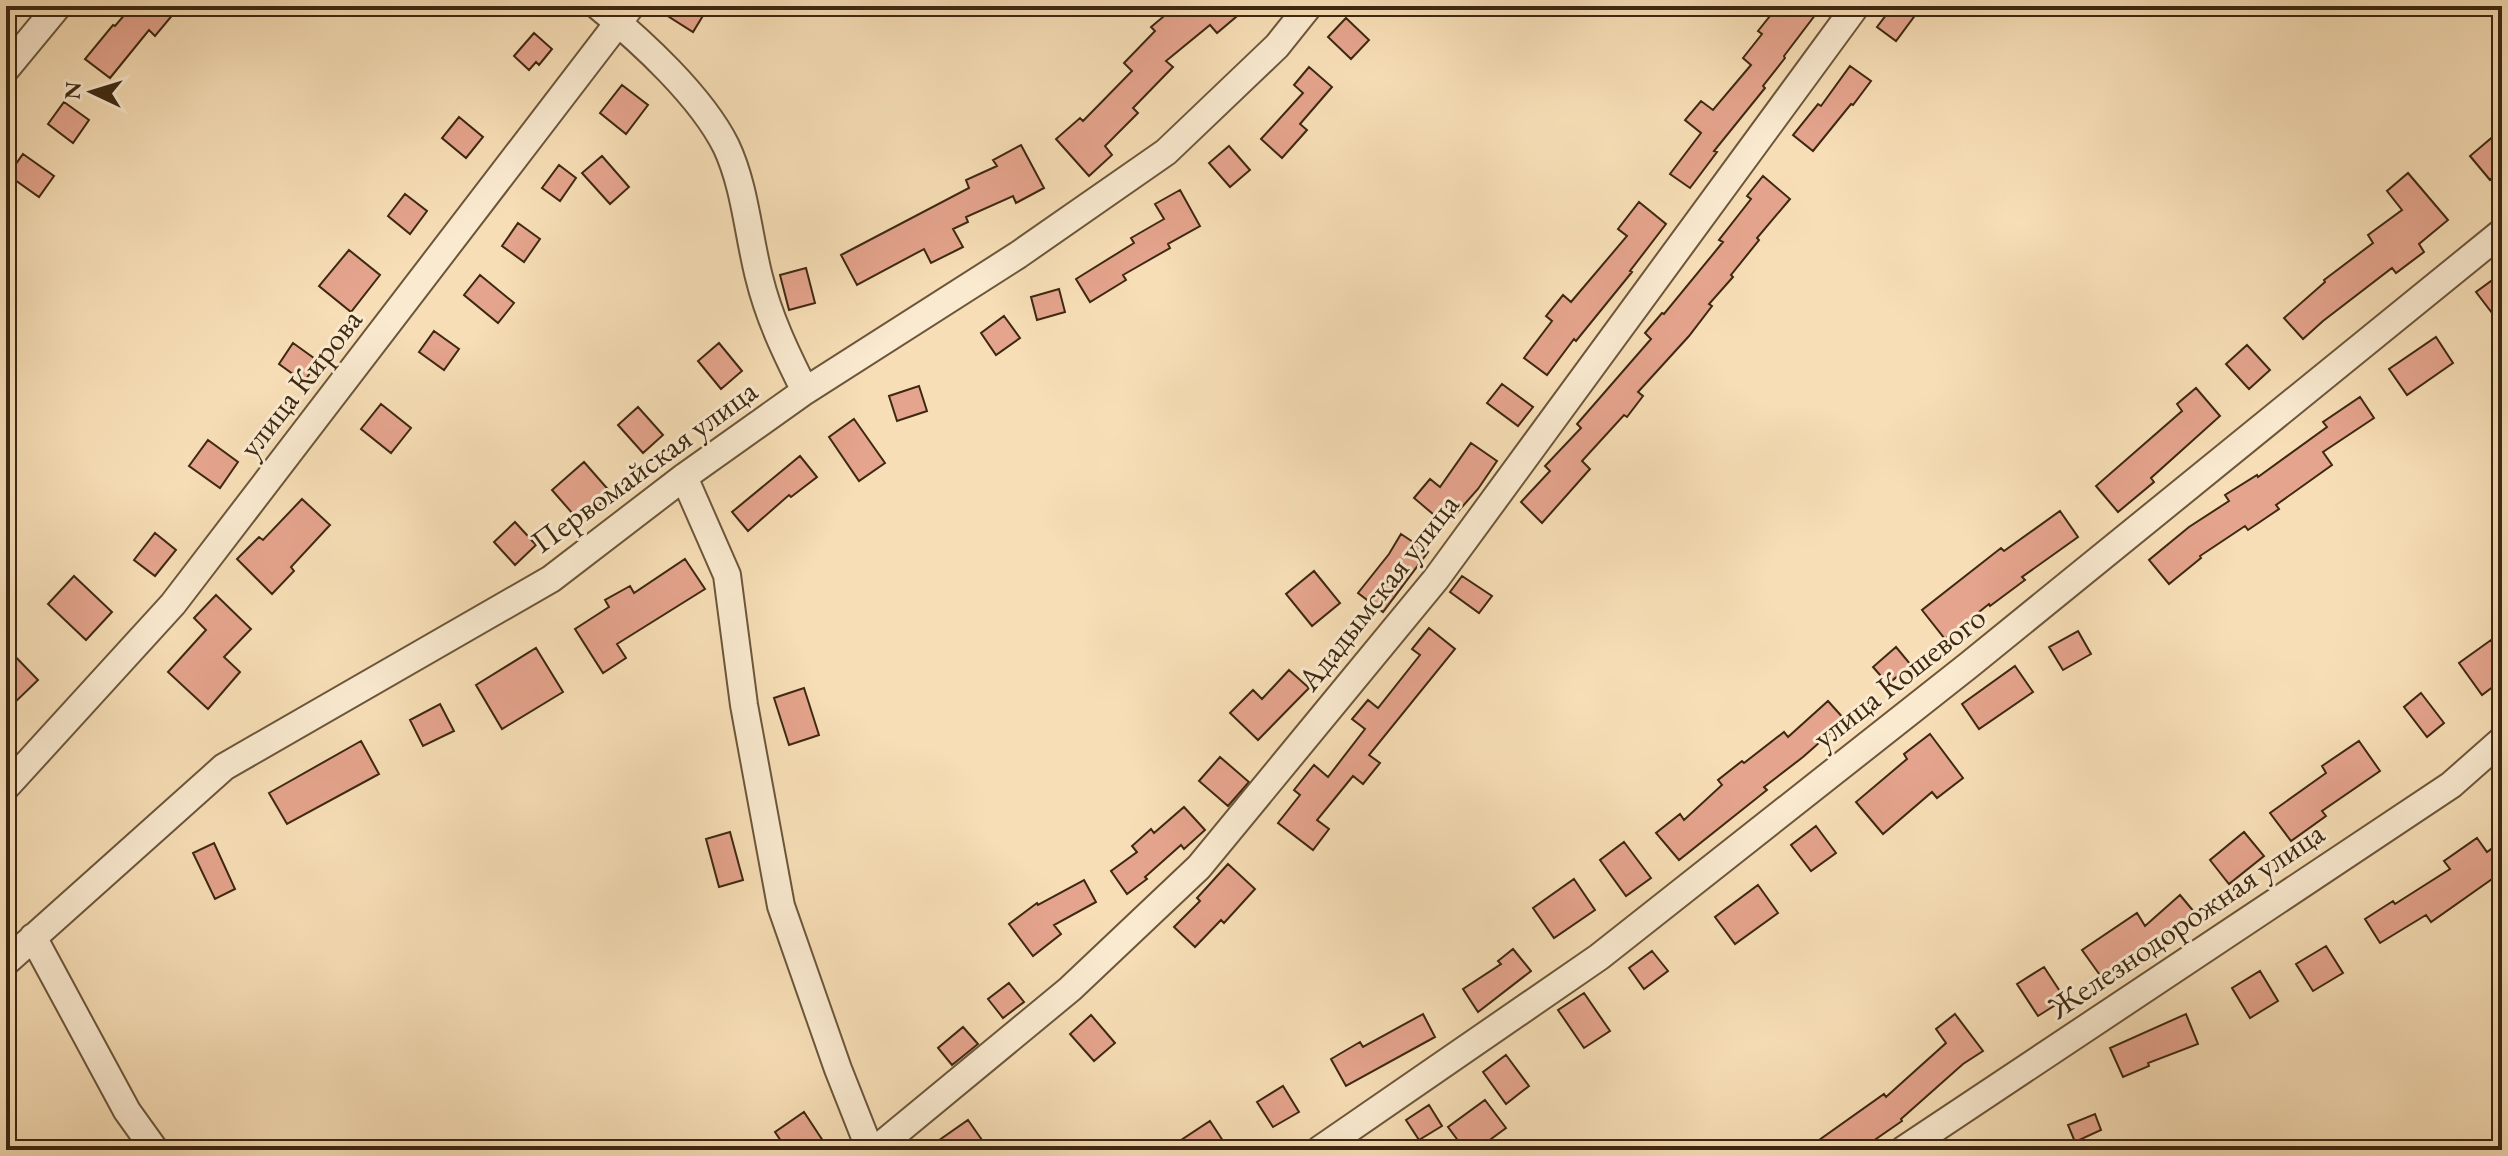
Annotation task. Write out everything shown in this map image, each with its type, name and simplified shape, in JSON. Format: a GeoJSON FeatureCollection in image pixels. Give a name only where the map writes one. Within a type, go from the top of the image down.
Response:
{"type":"FeatureCollection","features":[{"type":"Feature","properties":{"kind":"street"},"geometry":{"type":"LineString","coordinates":[[6,69],[58,6]]}},
{"type":"Feature","properties":{"kind":"street"},"geometry":{"type":"LineString","coordinates":[[598,6],[625,14],[710,120],[725,144],[735,167],[759,279],[776,334],[805,391]]}},
{"type":"Feature","properties":{"kind":"street","name":"Первомайская улица"},"geometry":{"type":"LineString","coordinates":[[6,962],[224,767],[551,579],[684,477],[805,391],[1018,255],[1166,152],[1277,46],[1309,6]]}},
{"type":"Feature","properties":{"kind":"street","name":"Ададымская улица"},"geometry":{"type":"LineString","coordinates":[[872,1150],[1070,989],[1199,867],[1436,579],[1856,6]]}},
{"type":"Feature","properties":{"kind":"street","name":"улица Кирова"},"geometry":{"type":"LineString","coordinates":[[6,787],[173,604],[625,14]]}},
{"type":"Feature","properties":{"kind":"street","name":"улица Кошевого"},"geometry":{"type":"LineString","coordinates":[[1319,1150],[1599,957],[1969,665],[2502,232]]}},
{"type":"Feature","properties":{"kind":"street"},"geometry":{"type":"LineString","coordinates":[[684,477],[727,575],[744,705],[781,906],[838,1069],[872,1150]]}},
{"type":"Feature","properties":{"kind":"street","name":"Железнодорожная улица"},"geometry":{"type":"LineString","coordinates":[[1903,1150],[2451,785],[2502,740]]}},
{"type":"Feature","properties":{"kind":"street"},"geometry":{"type":"LineString","coordinates":[[33,937],[127,1111],[155,1150]]}},
{"type":"Feature","properties":{"kind":"building"},"geometry":{"type":"Polygon","coordinates":[[[132,6],[180,6],[155,36],[149,30],[110,78],[85,59],[132,6]]]}},
{"type":"Feature","properties":{"kind":"building"},"geometry":{"type":"Polygon","coordinates":[[[652,6],[692,6],[704,14],[693,32],[652,6]]]}},
{"type":"Feature","properties":{"kind":"building"},"geometry":{"type":"Polygon","coordinates":[[[1176,6],[1249,6],[1217,33],[1210,25],[1166,61],[1173,67],[1133,108],[1138,113],[1105,146],[1112,155],[1089,176],[1056,139],[1080,118],[1083,121],[1132,71],[1124,63],[1155,31],[1151,27],[1176,6]]]}},
{"type":"Feature","properties":{"kind":"building"},"geometry":{"type":"Polygon","coordinates":[[[1778,6],[1822,6],[1690,188],[1670,174],[1701,133],[1685,120],[1701,101],[1713,110],[1751,65],[1743,58],[1762,34],[1758,31],[1778,6]]]}},
{"type":"Feature","properties":{"kind":"building"},"geometry":{"type":"Polygon","coordinates":[[[1893,6],[1922,6],[1896,41],[1877,27],[1893,6]]]}},
{"type":"Feature","properties":{"kind":"building"},"geometry":{"type":"Polygon","coordinates":[[[1346,18],[1369,40],[1351,59],[1328,37],[1346,18]]]}},
{"type":"Feature","properties":{"kind":"building"},"geometry":{"type":"Polygon","coordinates":[[[534,33],[552,49],[539,65],[536,62],[529,70],[514,56],[534,33]]]}},
{"type":"Feature","properties":{"kind":"building"},"geometry":{"type":"Polygon","coordinates":[[[1850,66],[1871,81],[1813,151],[1793,135],[1818,104],[1821,106],[1850,66]]]}},
{"type":"Feature","properties":{"kind":"building"},"geometry":{"type":"Polygon","coordinates":[[[1309,67],[1332,87],[1300,124],[1307,130],[1282,158],[1261,139],[1303,93],[1294,85],[1309,67]]]}},
{"type":"Feature","properties":{"kind":"building"},"geometry":{"type":"Polygon","coordinates":[[[622,85],[648,105],[626,134],[600,113],[622,85]]]}},
{"type":"Feature","properties":{"kind":"building"},"geometry":{"type":"Polygon","coordinates":[[[64,102],[89,120],[73,143],[48,124],[64,102]]]}},
{"type":"Feature","properties":{"kind":"building"},"geometry":{"type":"Polygon","coordinates":[[[459,117],[483,137],[466,158],[442,138],[459,117]]]}},
{"type":"Feature","properties":{"kind":"building"},"geometry":{"type":"Polygon","coordinates":[[[2502,129],[2502,169],[2490,180],[2470,156],[2502,129]]]}},
{"type":"Feature","properties":{"kind":"building"},"geometry":{"type":"Polygon","coordinates":[[[1021,145],[1044,188],[1016,203],[1013,196],[966,217],[968,222],[953,229],[963,247],[931,263],[924,249],[857,285],[841,255],[969,188],[966,180],[997,166],[993,160],[1021,145]]]}},
{"type":"Feature","properties":{"kind":"building"},"geometry":{"type":"Polygon","coordinates":[[[1229,146],[1250,170],[1230,187],[1209,163],[1229,146]]]}},
{"type":"Feature","properties":{"kind":"building"},"geometry":{"type":"Polygon","coordinates":[[[23,154],[54,176],[39,197],[8,175],[23,154]]]}},
{"type":"Feature","properties":{"kind":"building"},"geometry":{"type":"Polygon","coordinates":[[[602,156],[629,187],[610,204],[582,173],[602,156]]]}},
{"type":"Feature","properties":{"kind":"building"},"geometry":{"type":"Polygon","coordinates":[[[559,165],[576,178],[560,201],[542,188],[559,165]]]}},
{"type":"Feature","properties":{"kind":"building"},"geometry":{"type":"Polygon","coordinates":[[[2408,173],[2448,220],[2419,244],[2424,252],[2396,273],[2392,268],[2303,339],[2284,318],[2324,280],[2373,243],[2368,235],[2402,210],[2387,191],[2408,173]]]}},
{"type":"Feature","properties":{"kind":"building"},"geometry":{"type":"Polygon","coordinates":[[[1763,176],[1790,199],[1757,238],[1759,240],[1709,304],[1712,306],[1689,336],[1638,392],[1643,396],[1627,417],[1624,415],[1582,461],[1590,469],[1542,523],[1521,502],[1550,471],[1545,466],[1581,428],[1577,424],[1651,339],[1645,333],[1723,242],[1719,240],[1751,199],[1747,196],[1763,176]]]}},
{"type":"Feature","properties":{"kind":"building"},"geometry":{"type":"Polygon","coordinates":[[[1180,190],[1200,226],[1168,244],[1170,248],[1123,275],[1126,280],[1090,302],[1076,279],[1134,243],[1131,238],[1164,219],[1155,204],[1180,190]]]}},
{"type":"Feature","properties":{"kind":"building"},"geometry":{"type":"Polygon","coordinates":[[[405,194],[427,211],[410,234],[388,216],[405,194]]]}},
{"type":"Feature","properties":{"kind":"building"},"geometry":{"type":"Polygon","coordinates":[[[1639,202],[1666,224],[1632,272],[1547,375],[1524,358],[1552,321],[1546,316],[1563,295],[1571,302],[1627,236],[1618,229],[1639,202]]]}},
{"type":"Feature","properties":{"kind":"building"},"geometry":{"type":"Polygon","coordinates":[[[518,223],[540,239],[524,262],[502,246],[518,223]]]}},
{"type":"Feature","properties":{"kind":"building"},"geometry":{"type":"Polygon","coordinates":[[[349,250],[380,275],[351,312],[319,286],[349,250]]]}},
{"type":"Feature","properties":{"kind":"building"},"geometry":{"type":"Polygon","coordinates":[[[806,268],[815,303],[789,310],[780,275],[806,268]]]}},
{"type":"Feature","properties":{"kind":"building"},"geometry":{"type":"Polygon","coordinates":[[[2502,273],[2502,326],[2476,292],[2502,273]]]}},
{"type":"Feature","properties":{"kind":"building"},"geometry":{"type":"Polygon","coordinates":[[[480,275],[514,303],[498,323],[464,295],[480,275]]]}},
{"type":"Feature","properties":{"kind":"building"},"geometry":{"type":"Polygon","coordinates":[[[1059,289],[1065,312],[1037,320],[1031,297],[1059,289]]]}},
{"type":"Feature","properties":{"kind":"building"},"geometry":{"type":"Polygon","coordinates":[[[1004,316],[1020,338],[996,355],[981,333],[1004,316]]]}},
{"type":"Feature","properties":{"kind":"building"},"geometry":{"type":"Polygon","coordinates":[[[434,331],[459,349],[444,370],[419,352],[434,331]]]}},
{"type":"Feature","properties":{"kind":"building"},"geometry":{"type":"Polygon","coordinates":[[[2436,337],[2453,363],[2407,395],[2389,369],[2436,337]]]}},
{"type":"Feature","properties":{"kind":"building"},"geometry":{"type":"Polygon","coordinates":[[[293,343],[318,361],[304,382],[279,364],[293,343]]]}},
{"type":"Feature","properties":{"kind":"building"},"geometry":{"type":"Polygon","coordinates":[[[719,343],[742,371],[721,389],[698,361],[719,343]]]}},
{"type":"Feature","properties":{"kind":"building"},"geometry":{"type":"Polygon","coordinates":[[[2247,345],[2270,370],[2249,389],[2226,364],[2247,345]]]}},
{"type":"Feature","properties":{"kind":"building"},"geometry":{"type":"Polygon","coordinates":[[[1502,384],[1533,407],[1518,426],[1487,403],[1502,384]]]}},
{"type":"Feature","properties":{"kind":"building"},"geometry":{"type":"Polygon","coordinates":[[[919,386],[927,411],[897,421],[889,396],[919,386]]]}},
{"type":"Feature","properties":{"kind":"building"},"geometry":{"type":"Polygon","coordinates":[[[2196,388],[2220,416],[2151,478],[2154,482],[2118,512],[2096,486],[2182,411],[2177,404],[2196,388]]]}},
{"type":"Feature","properties":{"kind":"building"},"geometry":{"type":"Polygon","coordinates":[[[2360,397],[2374,418],[2323,452],[2332,465],[2276,505],[2279,509],[2248,530],[2245,526],[2200,556],[2169,584],[2149,560],[2189,527],[2229,501],[2225,495],[2258,477],[2327,427],[2323,422],[2360,397]]]}},
{"type":"Feature","properties":{"kind":"building"},"geometry":{"type":"Polygon","coordinates":[[[381,404],[411,428],[391,453],[361,429],[381,404]]]}},
{"type":"Feature","properties":{"kind":"building"},"geometry":{"type":"Polygon","coordinates":[[[638,407],[663,435],[643,453],[618,425],[638,407]]]}},
{"type":"Feature","properties":{"kind":"building"},"geometry":{"type":"Polygon","coordinates":[[[854,419],[885,463],[859,481],[829,437],[854,419]]]}},
{"type":"Feature","properties":{"kind":"building"},"geometry":{"type":"Polygon","coordinates":[[[208,440],[238,462],[220,488],[189,466],[208,440]]]}},
{"type":"Feature","properties":{"kind":"building"},"geometry":{"type":"Polygon","coordinates":[[[1471,443],[1497,461],[1478,489],[1446,525],[1414,498],[1430,479],[1440,487],[1471,443]]]}},
{"type":"Feature","properties":{"kind":"building"},"geometry":{"type":"Polygon","coordinates":[[[800,456],[817,477],[791,497],[789,495],[748,531],[732,512],[800,456]]]}},
{"type":"Feature","properties":{"kind":"building"},"geometry":{"type":"Polygon","coordinates":[[[584,462],[612,494],[580,522],[552,490],[584,462]]]}},
{"type":"Feature","properties":{"kind":"building"},"geometry":{"type":"Polygon","coordinates":[[[302,499],[330,525],[291,567],[294,571],[272,594],[237,559],[259,537],[263,540],[302,499]]]}},
{"type":"Feature","properties":{"kind":"building"},"geometry":{"type":"Polygon","coordinates":[[[2060,511],[2078,537],[1945,639],[1922,610],[2001,548],[2004,551],[2060,511]]]}},
{"type":"Feature","properties":{"kind":"building"},"geometry":{"type":"Polygon","coordinates":[[[515,522],[536,545],[515,565],[494,542],[515,522]]]}},
{"type":"Feature","properties":{"kind":"building"},"geometry":{"type":"Polygon","coordinates":[[[155,533],[176,550],[155,576],[134,560],[155,533]]]}},
{"type":"Feature","properties":{"kind":"building"},"geometry":{"type":"Polygon","coordinates":[[[1401,534],[1428,552],[1383,612],[1358,593],[1401,534]]]}},
{"type":"Feature","properties":{"kind":"building"},"geometry":{"type":"Polygon","coordinates":[[[685,559],[705,589],[617,644],[626,658],[603,673],[575,629],[609,607],[605,600],[630,586],[634,593],[685,559]]]}},
{"type":"Feature","properties":{"kind":"building"},"geometry":{"type":"Polygon","coordinates":[[[1314,571],[1340,603],[1312,626],[1286,594],[1314,571]]]}},
{"type":"Feature","properties":{"kind":"building"},"geometry":{"type":"Polygon","coordinates":[[[74,576],[112,612],[86,640],[48,604],[74,576]]]}},
{"type":"Feature","properties":{"kind":"building"},"geometry":{"type":"Polygon","coordinates":[[[1462,576],[1492,596],[1479,613],[1450,592],[1462,576]]]}},
{"type":"Feature","properties":{"kind":"building"},"geometry":{"type":"Polygon","coordinates":[[[216,595],[251,629],[224,657],[240,672],[208,709],[168,672],[206,630],[194,618],[216,595]]]}},
{"type":"Feature","properties":{"kind":"building"},"geometry":{"type":"Polygon","coordinates":[[[1429,628],[1455,649],[1369,755],[1380,763],[1363,784],[1353,776],[1317,820],[1329,829],[1313,850],[1278,823],[1300,795],[1294,790],[1314,765],[1328,777],[1365,729],[1352,719],[1368,700],[1378,708],[1420,655],[1412,649],[1429,628]]]}},
{"type":"Feature","properties":{"kind":"building"},"geometry":{"type":"Polygon","coordinates":[[[2078,631],[2091,654],[2063,670],[2049,647],[2078,631]]]}},
{"type":"Feature","properties":{"kind":"building"},"geometry":{"type":"Polygon","coordinates":[[[2491,640],[2502,654],[2502,680],[2482,695],[2459,663],[2491,640]]]}},
{"type":"Feature","properties":{"kind":"building"},"geometry":{"type":"Polygon","coordinates":[[[6,647],[38,680],[6,711],[6,647]]]}},
{"type":"Feature","properties":{"kind":"building"},"geometry":{"type":"Polygon","coordinates":[[[1896,647],[1911,665],[1888,684],[1873,667],[1896,647]]]}},
{"type":"Feature","properties":{"kind":"building"},"geometry":{"type":"Polygon","coordinates":[[[536,648],[563,692],[502,729],[476,685],[536,648]]]}},
{"type":"Feature","properties":{"kind":"building"},"geometry":{"type":"Polygon","coordinates":[[[2015,666],[2033,692],[1979,729],[1962,704],[2015,666]]]}},
{"type":"Feature","properties":{"kind":"building"},"geometry":{"type":"Polygon","coordinates":[[[1289,670],[1309,688],[1258,740],[1230,713],[1253,690],[1262,699],[1289,670]]]}},
{"type":"Feature","properties":{"kind":"building"},"geometry":{"type":"Polygon","coordinates":[[[804,688],[819,735],[789,745],[774,698],[804,688]]]}},
{"type":"Feature","properties":{"kind":"building"},"geometry":{"type":"Polygon","coordinates":[[[2421,693],[2444,723],[2427,737],[2404,707],[2421,693]]]}},
{"type":"Feature","properties":{"kind":"building"},"geometry":{"type":"Polygon","coordinates":[[[1828,701],[1845,720],[1764,787],[1767,790],[1679,860],[1656,833],[1680,814],[1684,820],[1722,785],[1718,780],[1784,732],[1788,737],[1828,701]]]}},
{"type":"Feature","properties":{"kind":"building"},"geometry":{"type":"Polygon","coordinates":[[[440,704],[454,731],[423,746],[410,720],[440,704]]]}},
{"type":"Feature","properties":{"kind":"building"},"geometry":{"type":"Polygon","coordinates":[[[1930,734],[1963,778],[1937,798],[1932,792],[1883,834],[1856,802],[1907,759],[1904,754],[1930,734]]]}},
{"type":"Feature","properties":{"kind":"building"},"geometry":{"type":"Polygon","coordinates":[[[361,741],[379,774],[287,824],[269,793],[361,741]]]}},
{"type":"Feature","properties":{"kind":"building"},"geometry":{"type":"Polygon","coordinates":[[[2359,741],[2380,771],[2322,811],[2326,816],[2291,841],[2270,813],[2326,773],[2322,766],[2359,741]]]}},
{"type":"Feature","properties":{"kind":"building"},"geometry":{"type":"Polygon","coordinates":[[[1220,757],[1249,782],[1228,806],[1199,781],[1220,757]]]}},
{"type":"Feature","properties":{"kind":"building"},"geometry":{"type":"Polygon","coordinates":[[[1184,807],[1205,830],[1184,849],[1181,845],[1127,894],[1111,871],[1137,852],[1132,846],[1151,829],[1154,833],[1184,807]]]}},
{"type":"Feature","properties":{"kind":"building"},"geometry":{"type":"Polygon","coordinates":[[[1816,826],[1836,853],[1811,871],[1791,845],[1816,826]]]}},
{"type":"Feature","properties":{"kind":"building"},"geometry":{"type":"Polygon","coordinates":[[[730,832],[743,880],[719,887],[706,839],[730,832]]]}},
{"type":"Feature","properties":{"kind":"building"},"geometry":{"type":"Polygon","coordinates":[[[2244,832],[2264,856],[2229,884],[2210,860],[2244,832]]]}},
{"type":"Feature","properties":{"kind":"building"},"geometry":{"type":"Polygon","coordinates":[[[2477,838],[2487,852],[2502,841],[2502,872],[2431,922],[2426,915],[2380,943],[2365,919],[2450,869],[2444,861],[2477,838]]]}},
{"type":"Feature","properties":{"kind":"building"},"geometry":{"type":"Polygon","coordinates":[[[1624,842],[1651,878],[1626,896],[1600,860],[1624,842]]]}},
{"type":"Feature","properties":{"kind":"building"},"geometry":{"type":"Polygon","coordinates":[[[214,843],[235,889],[215,899],[193,853],[214,843]]]}},
{"type":"Feature","properties":{"kind":"building"},"geometry":{"type":"Polygon","coordinates":[[[1228,864],[1255,889],[1224,923],[1221,920],[1195,947],[1174,927],[1200,901],[1197,898],[1228,864]]]}},
{"type":"Feature","properties":{"kind":"building"},"geometry":{"type":"Polygon","coordinates":[[[1574,879],[1595,910],[1554,938],[1533,908],[1574,879]]]}},
{"type":"Feature","properties":{"kind":"building"},"geometry":{"type":"Polygon","coordinates":[[[1084,880],[1096,902],[1054,925],[1061,934],[1033,956],[1009,924],[1037,903],[1084,880]]]}},
{"type":"Feature","properties":{"kind":"building"},"geometry":{"type":"Polygon","coordinates":[[[1758,885],[1778,913],[1735,944],[1715,917],[1758,885]]]}},
{"type":"Feature","properties":{"kind":"building"},"geometry":{"type":"Polygon","coordinates":[[[2180,895],[2195,913],[2102,978],[2082,950],[2137,913],[2145,926],[2180,895]]]}},
{"type":"Feature","properties":{"kind":"building"},"geometry":{"type":"Polygon","coordinates":[[[2326,946],[2343,973],[2313,991],[2296,964],[2326,946]]]}},
{"type":"Feature","properties":{"kind":"building"},"geometry":{"type":"Polygon","coordinates":[[[1513,949],[1531,971],[1478,1012],[1463,989],[1501,964],[1498,961],[1513,949]]]}},
{"type":"Feature","properties":{"kind":"building"},"geometry":{"type":"Polygon","coordinates":[[[1652,951],[1668,971],[1644,989],[1629,968],[1652,951]]]}},
{"type":"Feature","properties":{"kind":"building"},"geometry":{"type":"Polygon","coordinates":[[[2044,967],[2065,999],[2038,1016],[2017,984],[2044,967]]]}},
{"type":"Feature","properties":{"kind":"building"},"geometry":{"type":"Polygon","coordinates":[[[2260,971],[2278,1001],[2250,1018],[2232,988],[2260,971]]]}},
{"type":"Feature","properties":{"kind":"building"},"geometry":{"type":"Polygon","coordinates":[[[1009,983],[1024,1002],[1003,1018],[988,999],[1009,983]]]}},
{"type":"Feature","properties":{"kind":"building"},"geometry":{"type":"Polygon","coordinates":[[[1584,993],[1610,1031],[1584,1048],[1558,1010],[1584,993]]]}},
{"type":"Feature","properties":{"kind":"building"},"geometry":{"type":"Polygon","coordinates":[[[1423,1014],[1435,1037],[1346,1086],[1331,1059],[1360,1042],[1363,1047],[1423,1014]]]}},
{"type":"Feature","properties":{"kind":"building"},"geometry":{"type":"Polygon","coordinates":[[[1955,1014],[1983,1051],[1963,1064],[1902,1121],[1860,1150],[1805,1150],[1884,1094],[1886,1097],[1946,1043],[1936,1029],[1955,1014]]]}},
{"type":"Feature","properties":{"kind":"building"},"geometry":{"type":"Polygon","coordinates":[[[2186,1014],[2198,1044],[2148,1063],[2149,1066],[2123,1077],[2110,1048],[2186,1014]]]}},
{"type":"Feature","properties":{"kind":"building"},"geometry":{"type":"Polygon","coordinates":[[[1091,1015],[1115,1043],[1094,1061],[1070,1034],[1091,1015]]]}},
{"type":"Feature","properties":{"kind":"building"},"geometry":{"type":"Polygon","coordinates":[[[963,1027],[978,1044],[952,1065],[938,1048],[963,1027]]]}},
{"type":"Feature","properties":{"kind":"building"},"geometry":{"type":"Polygon","coordinates":[[[1506,1055],[1529,1086],[1506,1104],[1483,1072],[1506,1055]]]}},
{"type":"Feature","properties":{"kind":"building"},"geometry":{"type":"Polygon","coordinates":[[[1283,1086],[1299,1112],[1273,1127],[1257,1102],[1283,1086]]]}},
{"type":"Feature","properties":{"kind":"building"},"geometry":{"type":"Polygon","coordinates":[[[1485,1100],[1506,1128],[1476,1150],[1465,1150],[1448,1127],[1485,1100]]]}},
{"type":"Feature","properties":{"kind":"building"},"geometry":{"type":"Polygon","coordinates":[[[1429,1105],[1442,1126],[1419,1140],[1406,1120],[1429,1105]]]}},
{"type":"Feature","properties":{"kind":"building"},"geometry":{"type":"Polygon","coordinates":[[[804,1112],[829,1150],[787,1150],[775,1132],[804,1112]]]}},
{"type":"Feature","properties":{"kind":"building"},"geometry":{"type":"Polygon","coordinates":[[[2095,1114],[2101,1130],[2075,1142],[2068,1125],[2095,1114]]]}},
{"type":"Feature","properties":{"kind":"building"},"geometry":{"type":"Polygon","coordinates":[[[968,1120],[989,1150],[925,1150],[968,1120]]]}},
{"type":"Feature","properties":{"kind":"building"},"geometry":{"type":"Polygon","coordinates":[[[1210,1121],[1229,1150],[1166,1150],[1210,1121]]]}}]}
